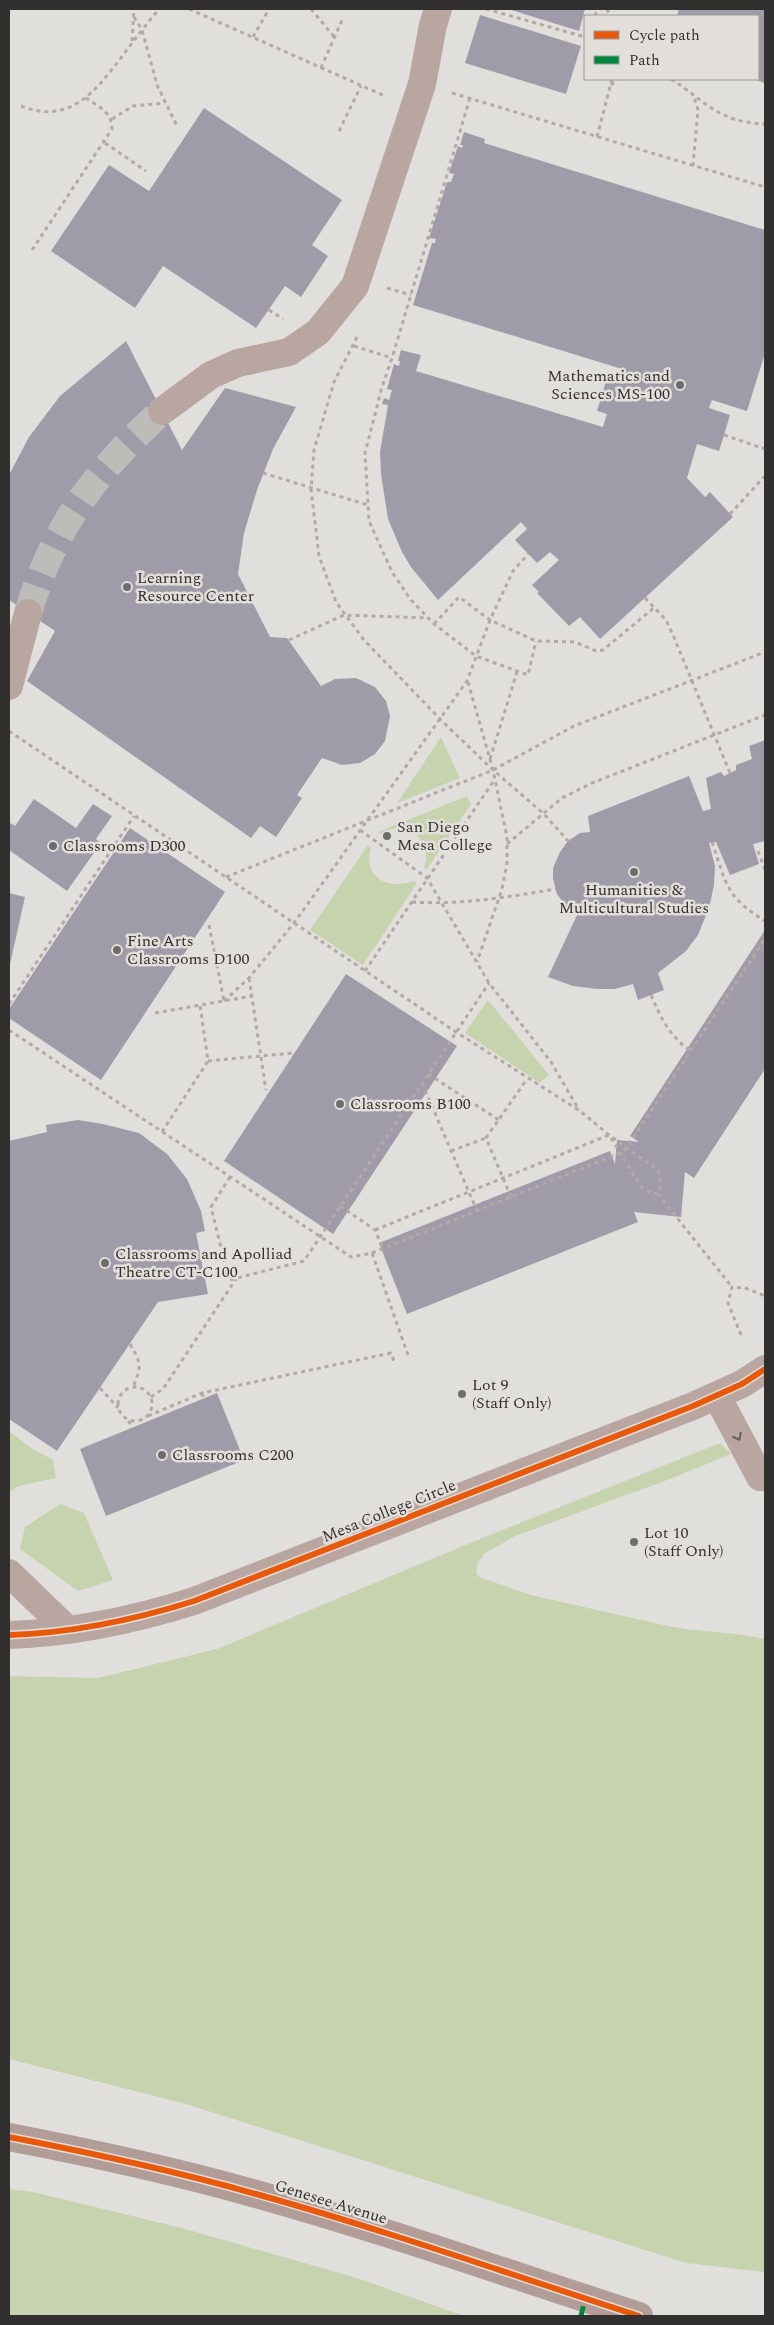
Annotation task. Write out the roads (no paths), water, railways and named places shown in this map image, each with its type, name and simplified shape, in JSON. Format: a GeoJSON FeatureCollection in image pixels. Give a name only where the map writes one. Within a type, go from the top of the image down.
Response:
{"type":"FeatureCollection","features":[{"type":"Feature","properties":{"kind":"main road","name":"Genesee Avenue"},"geometry":{"type":"LineString","coordinates":[[9,2137],[96,2154],[256,2194],[382,2232],[639,2316]]}},
{"type":"Feature","properties":{"kind":"street"},"geometry":{"type":"LineString","coordinates":[[162,410],[211,375],[238,363],[289,352],[318,332],[355,286],[422,84],[433,24],[438,9]]}},
{"type":"Feature","properties":{"kind":"street"},"geometry":{"type":"LineString","coordinates":[[9,686],[28,613]]}},
{"type":"Feature","properties":{"kind":"street","name":"Mesa College Circle"},"geometry":{"type":"LineString","coordinates":[[9,1635],[68,1630],[163,1611],[229,1589],[717,1396],[765,1369]]}},
{"type":"Feature","properties":{"kind":"street"},"geometry":{"type":"LineString","coordinates":[[717,1396],[760,1477]]}},
{"type":"Feature","properties":{"kind":"street"},"geometry":{"type":"LineString","coordinates":[[9,1572],[68,1630]]}},
{"type":"Feature","properties":{"kind":"tunnel"},"geometry":{"type":"LineString","coordinates":[[28,613],[51,553],[64,527],[80,502],[97,478],[138,433],[162,411]]}},
{"type":"Feature","properties":{"kind":"place","name":"Mathematics and Sciences MS-100"},"geometry":{"type":"Point","coordinates":[680,385]}},
{"type":"Feature","properties":{"kind":"place","name":"Learning Resource Center"},"geometry":{"type":"Point","coordinates":[127,587]}},
{"type":"Feature","properties":{"kind":"place","name":"San Diego Mesa College"},"geometry":{"type":"Point","coordinates":[387,836]}},
{"type":"Feature","properties":{"kind":"place","name":"Classrooms D300"},"geometry":{"type":"Point","coordinates":[53,846]}},
{"type":"Feature","properties":{"kind":"place","name":"Humanities & Multicultural Studies"},"geometry":{"type":"Point","coordinates":[634,872]}},
{"type":"Feature","properties":{"kind":"place","name":"Fine Arts Classrooms D100"},"geometry":{"type":"Point","coordinates":[117,950]}},
{"type":"Feature","properties":{"kind":"place","name":"Classrooms B100"},"geometry":{"type":"Point","coordinates":[340,1104]}},
{"type":"Feature","properties":{"kind":"place","name":"Classrooms and Apolliad Theatre CT-C100"},"geometry":{"type":"Point","coordinates":[105,1263]}},
{"type":"Feature","properties":{"kind":"place","name":"Lot 9 (Staff Only)"},"geometry":{"type":"Point","coordinates":[462,1394]}},
{"type":"Feature","properties":{"kind":"place","name":"Classrooms C200"},"geometry":{"type":"Point","coordinates":[162,1455]}},
{"type":"Feature","properties":{"kind":"place","name":"Lot 10 (Staff Only)"},"geometry":{"type":"Point","coordinates":[634,1542]}}]}
